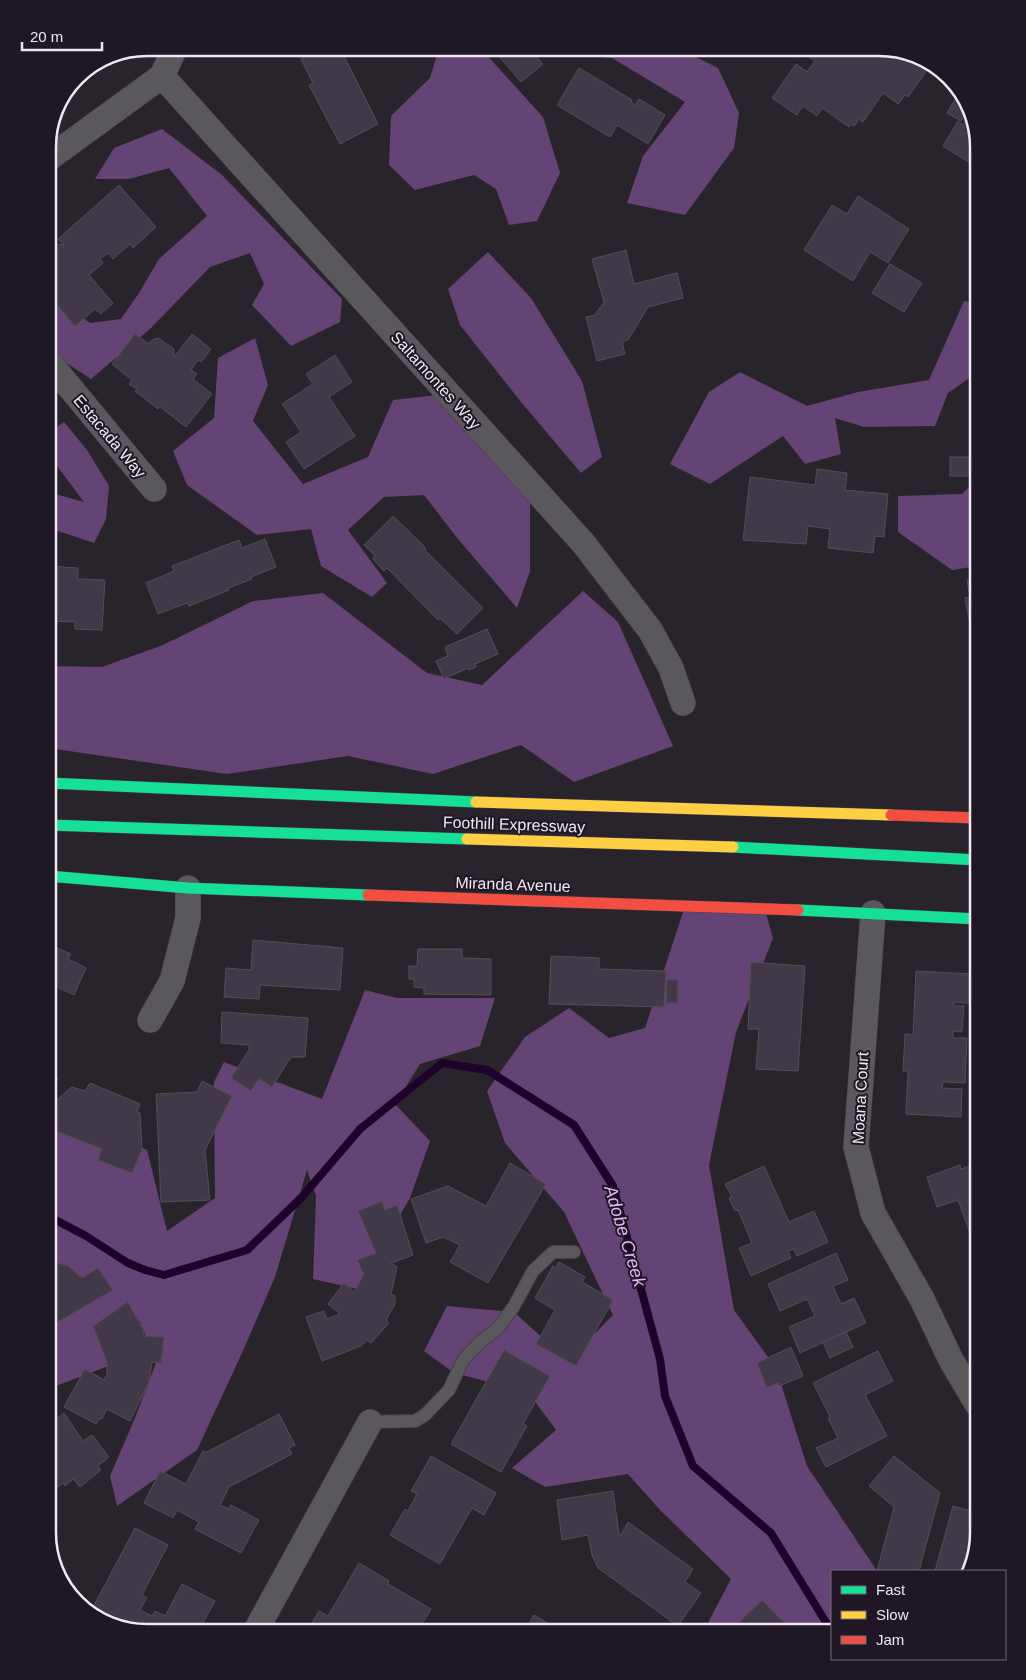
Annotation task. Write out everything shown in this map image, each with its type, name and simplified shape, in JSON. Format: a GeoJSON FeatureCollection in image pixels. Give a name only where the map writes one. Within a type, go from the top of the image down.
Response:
{"type":"FeatureCollection","features":[{"type":"Feature","properties":{"kind":"main road","name":"Foothill Expressway"},"geometry":{"type":"LineString","coordinates":[[56,783],[388,799],[970,818]]}},
{"type":"Feature","properties":{"kind":"main road","name":"Foothill Expressway"},"geometry":{"type":"LineString","coordinates":[[56,825],[761,848],[970,860]]}},
{"type":"Feature","properties":{"kind":"main road","name":"Miranda Avenue"},"geometry":{"type":"LineString","coordinates":[[56,877],[188,888],[873,913],[970,919]]}},
{"type":"Feature","properties":{"kind":"street"},"geometry":{"type":"LineString","coordinates":[[56,153],[162,76],[171,56]]}},
{"type":"Feature","properties":{"kind":"street","name":"Saltamontes Way"},"geometry":{"type":"LineString","coordinates":[[162,76],[584,544],[650,630],[671,668],[683,703]]}},
{"type":"Feature","properties":{"kind":"street","name":"Estacada Way"},"geometry":{"type":"LineString","coordinates":[[56,371],[154,489]]}},
{"type":"Feature","properties":{"kind":"street"},"geometry":{"type":"LineString","coordinates":[[150,1020],[172,981],[188,918],[188,888]]}},
{"type":"Feature","properties":{"kind":"street","name":"Moana Court"},"geometry":{"type":"LineString","coordinates":[[873,913],[856,1148],[873,1212],[922,1299],[951,1360],[970,1392]]}},
{"type":"Feature","properties":{"kind":"street"},"geometry":{"type":"LineString","coordinates":[[259,1624],[370,1422]]}},
{"type":"Feature","properties":{"kind":"lane"},"geometry":{"type":"LineString","coordinates":[[370,1422],[414,1421],[425,1415],[449,1390],[463,1360],[479,1343],[499,1327],[514,1306],[533,1270],[553,1252],[574,1252]]}},
{"type":"Feature","properties":{"kind":"shaded area"},"geometry":{"type":"Polygon","coordinates":[[[437,56],[488,56],[543,117],[560,173],[537,221],[509,225],[496,189],[474,175],[415,190],[389,165],[391,116],[430,78],[437,56]]]}},
{"type":"Feature","properties":{"kind":"shaded area"},"geometry":{"type":"Polygon","coordinates":[[[590,56],[694,56],[718,68],[739,113],[734,148],[685,215],[627,203],[643,156],[685,102],[612,58],[590,56]]]}},
{"type":"Feature","properties":{"kind":"shaded area"},"geometry":{"type":"Polygon","coordinates":[[[162,129],[222,175],[342,299],[340,322],[291,346],[252,305],[264,284],[250,253],[210,267],[151,328],[91,379],[56,356],[56,300],[90,323],[121,319],[159,259],[207,216],[169,168],[129,179],[95,179],[114,148],[162,129]]]}},
{"type":"Feature","properties":{"kind":"shaded area"},"geometry":{"type":"Polygon","coordinates":[[[488,252],[531,298],[582,381],[602,457],[581,473],[521,402],[460,325],[448,289],[488,252]]]}},
{"type":"Feature","properties":{"kind":"shaded area"},"geometry":{"type":"Polygon","coordinates":[[[964,301],[970,302],[970,378],[948,393],[935,426],[864,427],[835,418],[841,454],[805,464],[783,436],[710,484],[670,464],[709,392],[740,372],[807,406],[858,392],[929,380],[964,301]]]}},
{"type":"Feature","properties":{"kind":"shaded area"},"geometry":{"type":"Polygon","coordinates":[[[255,338],[268,385],[253,421],[303,484],[368,457],[393,400],[437,395],[530,500],[530,571],[517,608],[458,539],[424,495],[384,497],[348,530],[387,583],[372,597],[321,566],[311,529],[257,535],[187,485],[173,451],[214,418],[218,358],[255,338]]]}},
{"type":"Feature","properties":{"kind":"shaded area"},"geometry":{"type":"Polygon","coordinates":[[[64,422],[87,450],[109,486],[106,519],[94,543],[56,532],[56,494],[84,502],[56,465],[56,428],[64,422]]]}},
{"type":"Feature","properties":{"kind":"shaded area"},"geometry":{"type":"Polygon","coordinates":[[[970,486],[970,567],[952,570],[898,532],[898,496],[962,494],[970,486]]]}},
{"type":"Feature","properties":{"kind":"shaded area"},"geometry":{"type":"Polygon","coordinates":[[[583,591],[618,622],[673,746],[574,782],[521,745],[433,774],[348,756],[227,774],[56,749],[56,666],[102,667],[163,645],[253,601],[323,593],[427,673],[482,685],[583,591]]]}},
{"type":"Feature","properties":{"kind":"shaded area"},"geometry":{"type":"Polygon","coordinates":[[[686,903],[765,910],[773,938],[736,1032],[709,1165],[734,1310],[776,1368],[807,1466],[876,1570],[831,1570],[831,1624],[707,1624],[731,1579],[660,1510],[628,1474],[545,1487],[512,1468],[556,1430],[528,1392],[454,1373],[424,1351],[447,1306],[514,1312],[568,1361],[613,1315],[564,1212],[505,1143],[487,1091],[525,1037],[569,1008],[609,1038],[645,1028],[686,903]]]}},
{"type":"Feature","properties":{"kind":"shaded area"},"geometry":{"type":"Polygon","coordinates":[[[365,990],[397,998],[495,998],[480,1046],[420,1064],[395,1104],[430,1141],[410,1198],[357,1289],[313,1279],[316,1196],[307,1170],[275,1277],[197,1450],[117,1506],[110,1476],[156,1363],[140,1321],[111,1365],[56,1386],[56,1106],[147,1150],[167,1231],[215,1198],[214,1082],[224,1062],[322,1099],[365,990]]]}},
{"type":"Feature","properties":{"kind":"building"},"geometry":{"type":"Polygon","coordinates":[[[306,56],[344,56],[378,124],[340,144],[309,85],[313,83],[301,59],[306,56]]]}},
{"type":"Feature","properties":{"kind":"building"},"geometry":{"type":"Polygon","coordinates":[[[499,56],[536,56],[543,64],[521,82],[499,56]]]}},
{"type":"Feature","properties":{"kind":"building"},"geometry":{"type":"Polygon","coordinates":[[[808,56],[884,56],[908,61],[927,71],[908,97],[905,95],[898,104],[883,93],[863,122],[859,119],[854,126],[851,124],[849,127],[822,108],[817,116],[803,106],[797,115],[772,98],[796,64],[807,72],[815,61],[808,56]]]}},
{"type":"Feature","properties":{"kind":"building"},"geometry":{"type":"Polygon","coordinates":[[[579,68],[632,100],[631,102],[635,105],[639,99],[665,115],[648,144],[617,125],[610,137],[557,105],[579,68]]]}},
{"type":"Feature","properties":{"kind":"building"},"geometry":{"type":"Polygon","coordinates":[[[955,99],[964,116],[961,121],[947,113],[955,99]]]}},
{"type":"Feature","properties":{"kind":"building"},"geometry":{"type":"Polygon","coordinates":[[[966,120],[969,136],[970,163],[943,146],[958,121],[963,125],[966,120]]]}},
{"type":"Feature","properties":{"kind":"building"},"geometry":{"type":"Polygon","coordinates":[[[119,185],[156,227],[133,248],[130,244],[113,259],[108,253],[100,259],[103,263],[89,275],[113,303],[101,314],[95,309],[75,326],[56,303],[56,244],[64,245],[58,239],[119,185]]]}},
{"type":"Feature","properties":{"kind":"building"},"geometry":{"type":"Polygon","coordinates":[[[858,196],[909,229],[888,263],[870,252],[853,281],[804,250],[832,205],[847,214],[858,196]]]}},
{"type":"Feature","properties":{"kind":"building"},"geometry":{"type":"Polygon","coordinates":[[[626,250],[634,284],[677,273],[683,298],[648,307],[628,340],[622,342],[625,354],[597,361],[586,317],[595,315],[604,302],[592,259],[626,250]]]}},
{"type":"Feature","properties":{"kind":"building"},"geometry":{"type":"Polygon","coordinates":[[[890,264],[922,283],[904,312],[872,293],[890,264]]]}},
{"type":"Feature","properties":{"kind":"building"},"geometry":{"type":"Polygon","coordinates":[[[135,334],[149,344],[152,340],[158,338],[174,349],[174,357],[192,334],[211,349],[201,362],[198,360],[191,370],[197,374],[193,379],[212,394],[186,427],[135,391],[137,389],[129,384],[132,380],[112,364],[135,334]]]}},
{"type":"Feature","properties":{"kind":"building"},"geometry":{"type":"Polygon","coordinates":[[[335,355],[352,382],[329,397],[355,436],[304,469],[286,442],[301,432],[282,404],[313,384],[306,374],[335,355]]]}},
{"type":"Feature","properties":{"kind":"building"},"geometry":{"type":"Polygon","coordinates":[[[950,457],[970,457],[970,476],[950,476],[950,457]]]}},
{"type":"Feature","properties":{"kind":"building"},"geometry":{"type":"Polygon","coordinates":[[[817,469],[847,473],[845,490],[888,494],[884,537],[875,536],[873,553],[828,548],[830,529],[808,526],[806,544],[743,540],[750,477],[815,485],[817,469]]]}},
{"type":"Feature","properties":{"kind":"building"},"geometry":{"type":"Polygon","coordinates":[[[393,516],[483,608],[457,634],[440,618],[438,620],[387,568],[384,571],[373,559],[375,556],[364,545],[393,516]]]}},
{"type":"Feature","properties":{"kind":"building"},"geometry":{"type":"Polygon","coordinates":[[[265,539],[276,567],[228,588],[229,590],[189,606],[187,603],[158,614],[146,583],[174,571],[172,566],[239,540],[242,548],[265,539]]]}},
{"type":"Feature","properties":{"kind":"building"},"geometry":{"type":"Polygon","coordinates":[[[56,567],[78,568],[78,579],[105,580],[102,630],[75,629],[75,622],[56,621],[56,567]]]}},
{"type":"Feature","properties":{"kind":"building"},"geometry":{"type":"Polygon","coordinates":[[[970,579],[970,597],[967,580],[970,579]]]}},
{"type":"Feature","properties":{"kind":"building"},"geometry":{"type":"Polygon","coordinates":[[[970,597],[970,625],[965,598],[970,597]]]}},
{"type":"Feature","properties":{"kind":"building"},"geometry":{"type":"Polygon","coordinates":[[[487,629],[498,654],[475,664],[476,667],[469,670],[468,668],[444,679],[436,661],[448,656],[445,647],[487,629]]]}},
{"type":"Feature","properties":{"kind":"building"},"geometry":{"type":"Polygon","coordinates":[[[253,940],[343,948],[340,990],[260,985],[259,999],[224,997],[226,968],[251,970],[253,940]]]}},
{"type":"Feature","properties":{"kind":"building"},"geometry":{"type":"Polygon","coordinates":[[[56,947],[71,954],[68,959],[86,968],[74,995],[56,986],[56,947]]]}},
{"type":"Feature","properties":{"kind":"building"},"geometry":{"type":"Polygon","coordinates":[[[418,949],[462,949],[462,958],[491,959],[491,995],[424,994],[424,988],[414,987],[414,979],[409,979],[409,966],[417,966],[418,949]]]}},
{"type":"Feature","properties":{"kind":"building"},"geometry":{"type":"Polygon","coordinates":[[[551,956],[599,958],[599,969],[666,971],[664,1007],[549,1004],[551,956]]]}},
{"type":"Feature","properties":{"kind":"building"},"geometry":{"type":"Polygon","coordinates":[[[751,962],[805,966],[798,1071],[756,1069],[759,1029],[748,1029],[751,962]]]}},
{"type":"Feature","properties":{"kind":"building"},"geometry":{"type":"Polygon","coordinates":[[[916,971],[970,974],[969,1003],[954,1002],[954,1006],[964,1006],[962,1032],[953,1031],[953,1038],[967,1038],[965,1083],[943,1082],[942,1088],[962,1089],[961,1117],[906,1114],[908,1071],[903,1071],[905,1034],[913,1035],[916,971]]]}},
{"type":"Feature","properties":{"kind":"building"},"geometry":{"type":"Polygon","coordinates":[[[667,980],[678,980],[678,1003],[666,1003],[667,980]]]}},
{"type":"Feature","properties":{"kind":"building"},"geometry":{"type":"Polygon","coordinates":[[[222,1012],[308,1018],[305,1057],[291,1057],[272,1087],[259,1079],[251,1091],[231,1078],[249,1050],[249,1045],[221,1043],[222,1012]]]}},
{"type":"Feature","properties":{"kind":"building"},"geometry":{"type":"Polygon","coordinates":[[[202,1081],[232,1096],[205,1150],[210,1200],[161,1202],[156,1094],[197,1092],[202,1081]]]}},
{"type":"Feature","properties":{"kind":"building"},"geometry":{"type":"Polygon","coordinates":[[[90,1083],[140,1104],[137,1112],[140,1113],[142,1150],[132,1173],[98,1160],[102,1149],[56,1131],[56,1100],[72,1087],[85,1091],[90,1083]]]}},
{"type":"Feature","properties":{"kind":"building"},"geometry":{"type":"Polygon","coordinates":[[[510,1163],[546,1184],[488,1283],[450,1262],[460,1245],[443,1237],[426,1243],[411,1199],[448,1186],[486,1206],[510,1163]]]}},
{"type":"Feature","properties":{"kind":"building"},"geometry":{"type":"Polygon","coordinates":[[[960,1165],[961,1169],[970,1166],[970,1233],[958,1200],[937,1207],[927,1177],[960,1165]]]}},
{"type":"Feature","properties":{"kind":"building"},"geometry":{"type":"Polygon","coordinates":[[[764,1166],[789,1222],[814,1211],[828,1242],[797,1256],[794,1249],[788,1251],[791,1258],[751,1276],[739,1248],[752,1243],[738,1210],[735,1211],[729,1198],[732,1197],[725,1184],[764,1166]]]}},
{"type":"Feature","properties":{"kind":"building"},"geometry":{"type":"Polygon","coordinates":[[[382,1201],[385,1210],[397,1205],[413,1255],[391,1263],[397,1267],[391,1294],[395,1296],[395,1304],[386,1320],[389,1323],[371,1343],[367,1340],[361,1346],[322,1361],[306,1317],[324,1311],[327,1319],[340,1314],[328,1304],[344,1283],[354,1292],[364,1274],[357,1260],[376,1253],[358,1211],[382,1201]]]}},
{"type":"Feature","properties":{"kind":"building"},"geometry":{"type":"Polygon","coordinates":[[[836,1253],[848,1280],[833,1286],[841,1304],[854,1298],[866,1323],[800,1353],[789,1327],[815,1316],[807,1299],[780,1311],[768,1284],[836,1253]]]}},
{"type":"Feature","properties":{"kind":"building"},"geometry":{"type":"Polygon","coordinates":[[[56,1262],[68,1266],[82,1278],[98,1268],[113,1290],[56,1323],[56,1262]]]}},
{"type":"Feature","properties":{"kind":"building"},"geometry":{"type":"Polygon","coordinates":[[[559,1262],[585,1277],[582,1282],[613,1300],[576,1366],[536,1344],[555,1310],[535,1298],[553,1266],[556,1268],[559,1262]]]}},
{"type":"Feature","properties":{"kind":"building"},"geometry":{"type":"Polygon","coordinates":[[[128,1302],[143,1329],[144,1336],[164,1337],[161,1363],[152,1362],[149,1382],[130,1421],[107,1409],[102,1419],[100,1418],[96,1424],[64,1407],[85,1369],[104,1380],[107,1374],[107,1362],[93,1326],[128,1302]]]}},
{"type":"Feature","properties":{"kind":"building"},"geometry":{"type":"Polygon","coordinates":[[[846,1332],[853,1347],[830,1358],[823,1342],[846,1332]]]}},
{"type":"Feature","properties":{"kind":"building"},"geometry":{"type":"Polygon","coordinates":[[[791,1347],[803,1376],[779,1386],[778,1383],[767,1388],[757,1363],[791,1347]]]}},
{"type":"Feature","properties":{"kind":"building"},"geometry":{"type":"Polygon","coordinates":[[[504,1350],[550,1376],[523,1424],[527,1426],[501,1472],[451,1444],[504,1350]]]}},
{"type":"Feature","properties":{"kind":"building"},"geometry":{"type":"Polygon","coordinates":[[[878,1351],[893,1381],[865,1395],[887,1436],[826,1467],[816,1448],[838,1438],[813,1383],[878,1351]]]}},
{"type":"Feature","properties":{"kind":"building"},"geometry":{"type":"Polygon","coordinates":[[[64,1413],[83,1441],[92,1435],[109,1457],[98,1466],[101,1470],[80,1487],[73,1479],[65,1486],[63,1483],[56,1489],[56,1420],[64,1413]]]}},
{"type":"Feature","properties":{"kind":"building"},"geometry":{"type":"Polygon","coordinates":[[[279,1414],[295,1445],[289,1448],[292,1454],[229,1487],[220,1505],[229,1509],[231,1505],[259,1520],[241,1553],[195,1529],[199,1522],[177,1510],[173,1518],[144,1503],[160,1471],[186,1484],[203,1451],[207,1452],[279,1414]]]}},
{"type":"Feature","properties":{"kind":"building"},"geometry":{"type":"Polygon","coordinates":[[[431,1456],[496,1493],[484,1515],[472,1508],[440,1564],[390,1535],[405,1509],[408,1511],[417,1494],[411,1491],[431,1456]]]}},
{"type":"Feature","properties":{"kind":"building"},"geometry":{"type":"Polygon","coordinates":[[[894,1456],[940,1493],[919,1570],[877,1570],[894,1507],[869,1486],[894,1456]]]}},
{"type":"Feature","properties":{"kind":"building"},"geometry":{"type":"Polygon","coordinates":[[[613,1491],[619,1534],[621,1535],[628,1522],[693,1569],[685,1582],[701,1593],[679,1624],[675,1624],[598,1568],[592,1555],[588,1535],[562,1540],[557,1500],[613,1491]]]}},
{"type":"Feature","properties":{"kind":"building"},"geometry":{"type":"Polygon","coordinates":[[[953,1506],[970,1511],[969,1544],[962,1570],[935,1570],[953,1506]]]}},
{"type":"Feature","properties":{"kind":"building"},"geometry":{"type":"Polygon","coordinates":[[[135,1528],[168,1545],[142,1595],[147,1598],[140,1610],[152,1616],[155,1611],[165,1616],[182,1584],[215,1601],[202,1624],[142,1624],[130,1622],[118,1619],[94,1606],[135,1528]]]}},
{"type":"Feature","properties":{"kind":"building"},"geometry":{"type":"Polygon","coordinates":[[[359,1563],[389,1581],[388,1584],[431,1609],[422,1624],[312,1624],[319,1611],[328,1616],[359,1563]]]}},
{"type":"Feature","properties":{"kind":"building"},"geometry":{"type":"Polygon","coordinates":[[[762,1600],[785,1624],[741,1624],[739,1622],[762,1600]]]}},
{"type":"Feature","properties":{"kind":"building"},"geometry":{"type":"Polygon","coordinates":[[[534,1615],[549,1624],[529,1624],[534,1615]]]}},
{"type":"Feature","properties":{"kind":"waterway","name":"Adobe Creek"},"geometry":{"type":"LineString","coordinates":[[56,1220],[86,1236],[128,1263],[164,1275],[247,1250],[302,1197],[360,1129],[442,1063],[487,1070],[574,1125],[613,1186],[660,1359],[665,1396],[693,1466],[771,1533],[827,1624]]}},
{"type":"Feature","properties":{"kind":"traffic: fast"},"geometry":{"type":"LineString","coordinates":[[56,783],[476,802]]}},
{"type":"Feature","properties":{"kind":"traffic: fast"},"geometry":{"type":"LineString","coordinates":[[56,825],[467,839]]}},
{"type":"Feature","properties":{"kind":"traffic: fast"},"geometry":{"type":"LineString","coordinates":[[733,847],[970,860]]}},
{"type":"Feature","properties":{"kind":"traffic: fast"},"geometry":{"type":"LineString","coordinates":[[56,877],[188,888],[368,895]]}},
{"type":"Feature","properties":{"kind":"traffic: fast"},"geometry":{"type":"LineString","coordinates":[[798,910],[970,919]]}},
{"type":"Feature","properties":{"kind":"traffic: slow"},"geometry":{"type":"LineString","coordinates":[[476,802],[891,815]]}},
{"type":"Feature","properties":{"kind":"traffic: slow"},"geometry":{"type":"LineString","coordinates":[[467,839],[733,847]]}},
{"type":"Feature","properties":{"kind":"traffic: jam"},"geometry":{"type":"LineString","coordinates":[[891,815],[970,818]]}},
{"type":"Feature","properties":{"kind":"traffic: jam"},"geometry":{"type":"LineString","coordinates":[[368,895],[798,910]]}}]}
